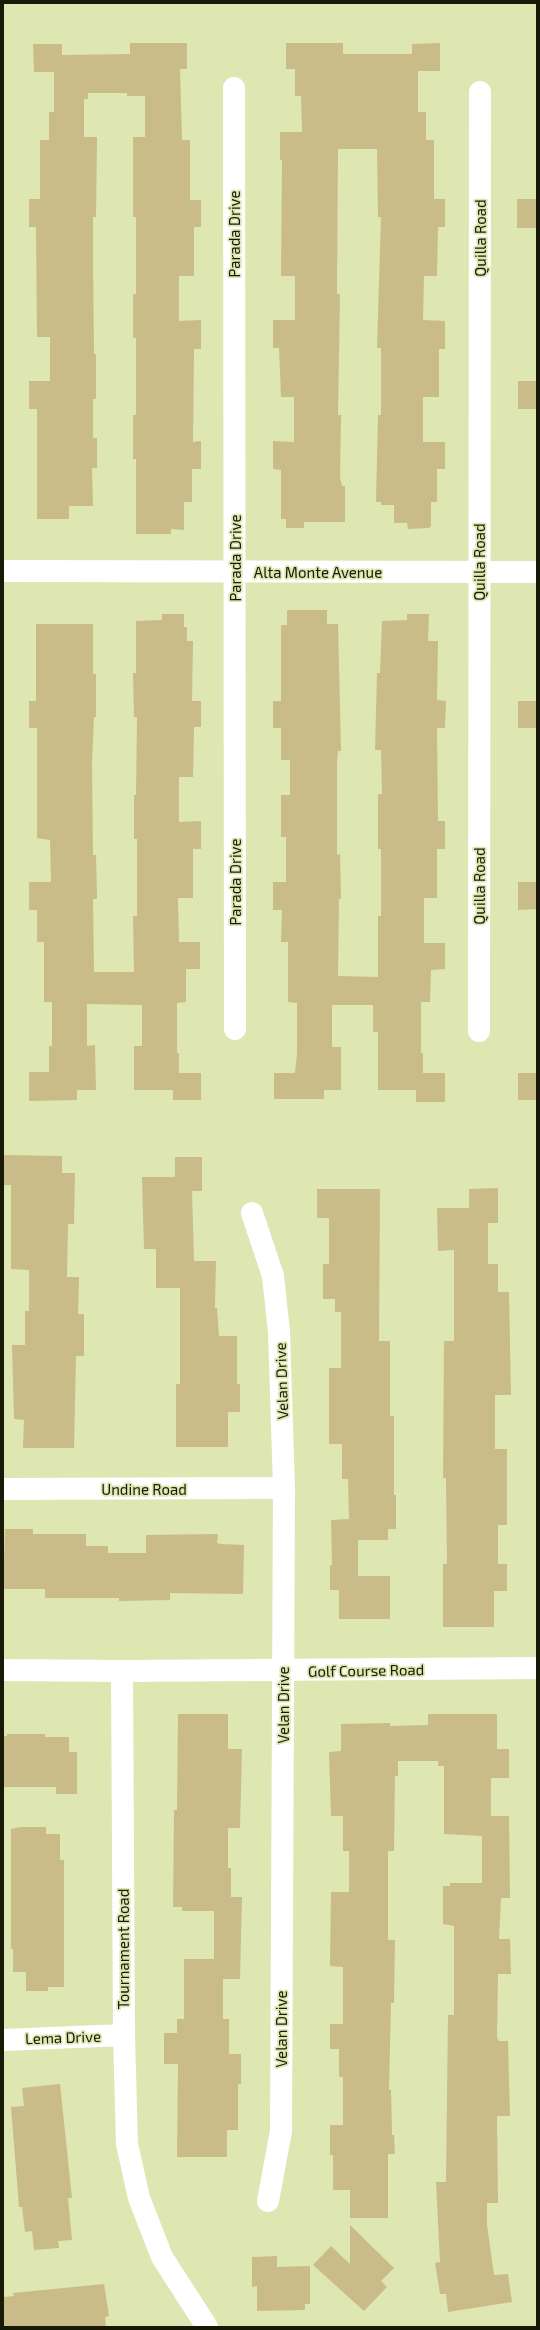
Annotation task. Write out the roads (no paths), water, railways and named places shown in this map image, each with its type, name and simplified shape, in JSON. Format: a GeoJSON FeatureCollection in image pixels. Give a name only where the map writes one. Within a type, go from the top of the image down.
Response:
{"type":"FeatureCollection","features":[{"type":"Feature","properties":{"kind":"street","name":"Parada Drive"},"geometry":{"type":"LineString","coordinates":[[234,88],[235,1028]]}},
{"type":"Feature","properties":{"kind":"street","name":"Quilla Road"},"geometry":{"type":"LineString","coordinates":[[479,1031],[480,92]]}},
{"type":"Feature","properties":{"kind":"street","name":"Alta Monte Avenue"},"geometry":{"type":"LineString","coordinates":[[3,571],[537,572]]}},
{"type":"Feature","properties":{"kind":"street","name":"Velan Drive"},"geometry":{"type":"LineString","coordinates":[[252,1213],[273,1276],[279,1332],[284,1488],[281,2131],[268,2201]]}},
{"type":"Feature","properties":{"kind":"street","name":"Undine Road"},"geometry":{"type":"LineString","coordinates":[[3,1489],[284,1488]]}},
{"type":"Feature","properties":{"kind":"street","name":"Golf Course Road"},"geometry":{"type":"LineString","coordinates":[[122,1671],[537,1668]]}},
{"type":"Feature","properties":{"kind":"street"},"geometry":{"type":"LineString","coordinates":[[3,1670],[122,1671]]}},
{"type":"Feature","properties":{"kind":"street","name":"Tournament Road"},"geometry":{"type":"LineString","coordinates":[[122,1671],[124,2035],[127,2144],[139,2198],[162,2257],[207,2327]]}},
{"type":"Feature","properties":{"kind":"street","name":"Lema Drive"},"geometry":{"type":"LineString","coordinates":[[3,2040],[124,2035]]}}]}
